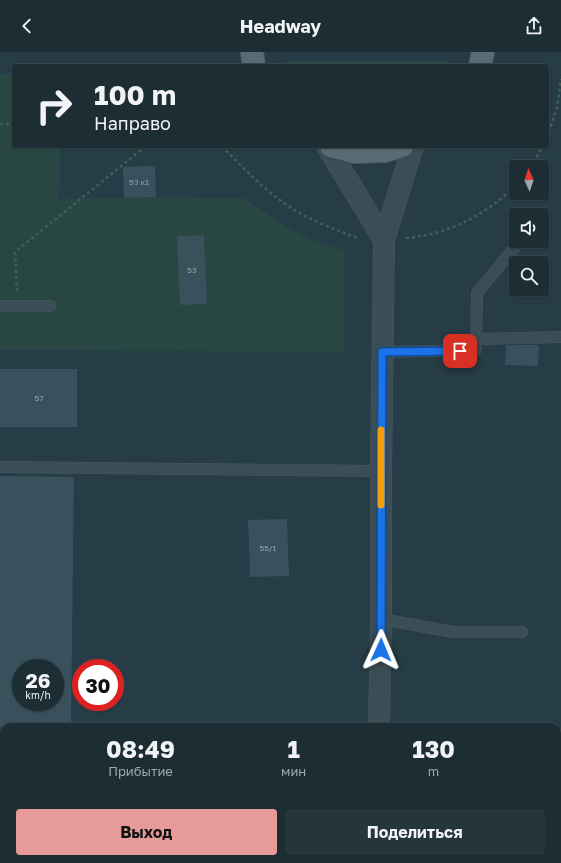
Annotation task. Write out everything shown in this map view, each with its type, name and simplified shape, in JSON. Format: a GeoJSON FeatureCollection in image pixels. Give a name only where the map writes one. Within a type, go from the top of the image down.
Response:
{"type":"FeatureCollection","features":[{"type":"Feature","properties":{"kind":"main road"},"geometry":{"type":"LineString","coordinates":[[252,52],[254,64]]}},
{"type":"Feature","properties":{"kind":"main road"},"geometry":{"type":"LineString","coordinates":[[480,64],[483,52]]}},
{"type":"Feature","properties":{"kind":"main road"},"geometry":{"type":"LineString","coordinates":[[339,148],[355,152],[385,151],[395,148]]}},
{"type":"Feature","properties":{"kind":"street"},"geometry":{"type":"LineString","coordinates":[[328,148],[384,240]]}},
{"type":"Feature","properties":{"kind":"street"},"geometry":{"type":"LineString","coordinates":[[379,723],[384,240],[412,148]]}},
{"type":"Feature","properties":{"kind":"lane"},"geometry":{"type":"LineString","coordinates":[[382,352],[476,350],[476,293],[514,248]]}},
{"type":"Feature","properties":{"kind":"lane"},"geometry":{"type":"LineString","coordinates":[[0,306],[50,306]]}},
{"type":"Feature","properties":{"kind":"lane"},"geometry":{"type":"LineString","coordinates":[[476,339],[561,337]]}},
{"type":"Feature","properties":{"kind":"lane"},"geometry":{"type":"LineString","coordinates":[[0,467],[381,471]]}},
{"type":"Feature","properties":{"kind":"lane"},"geometry":{"type":"LineString","coordinates":[[381,619],[454,632],[522,632]]}},
{"type":"Feature","properties":{"kind":"path"},"geometry":{"type":"LineString","coordinates":[[549,131],[556,107],[561,80]]}},
{"type":"Feature","properties":{"kind":"path"},"geometry":{"type":"LineString","coordinates":[[0,124],[12,124]]}},
{"type":"Feature","properties":{"kind":"path"},"geometry":{"type":"LineString","coordinates":[[18,306],[15,252],[144,148]]}},
{"type":"Feature","properties":{"kind":"path"},"geometry":{"type":"LineString","coordinates":[[535,160],[542,148]]}},
{"type":"Feature","properties":{"kind":"green space"},"geometry":{"type":"Polygon","coordinates":[[[286,61],[446,61],[445,64],[287,64],[286,61]]]}},
{"type":"Feature","properties":{"kind":"green space"},"geometry":{"type":"Polygon","coordinates":[[[0,74],[12,74],[12,148],[61,148],[59,199],[164,197],[243,198],[286,227],[316,242],[344,250],[344,352],[0,350],[0,74]]]}},
{"type":"Feature","properties":{"kind":"building"},"geometry":{"type":"Polygon","coordinates":[[[155,166],[156,197],[124,198],[123,167],[155,166]]]}},
{"type":"Feature","properties":{"kind":"building"},"geometry":{"type":"Polygon","coordinates":[[[204,235],[207,304],[180,305],[177,236],[204,235]]]}},
{"type":"Feature","properties":{"kind":"building"},"geometry":{"type":"Polygon","coordinates":[[[506,345],[539,345],[538,366],[505,365],[506,345]]]}},
{"type":"Feature","properties":{"kind":"building"},"geometry":{"type":"Polygon","coordinates":[[[0,369],[77,369],[77,427],[0,427],[0,369]]]}},
{"type":"Feature","properties":{"kind":"building"},"geometry":{"type":"Polygon","coordinates":[[[0,476],[74,477],[71,723],[0,723],[0,476]]]}},
{"type":"Feature","properties":{"kind":"building"},"geometry":{"type":"Polygon","coordinates":[[[287,519],[289,576],[250,577],[248,520],[287,519]]]}},
{"type":"Feature","properties":{"kind":"slow traffic"},"geometry":{"type":"LineString","coordinates":[[381,430],[381,505]]}},
{"type":"Feature","properties":{"kind":"route"},"geometry":{"type":"LineString","coordinates":[[381,650],[382,352],[460,351]]}}]}
